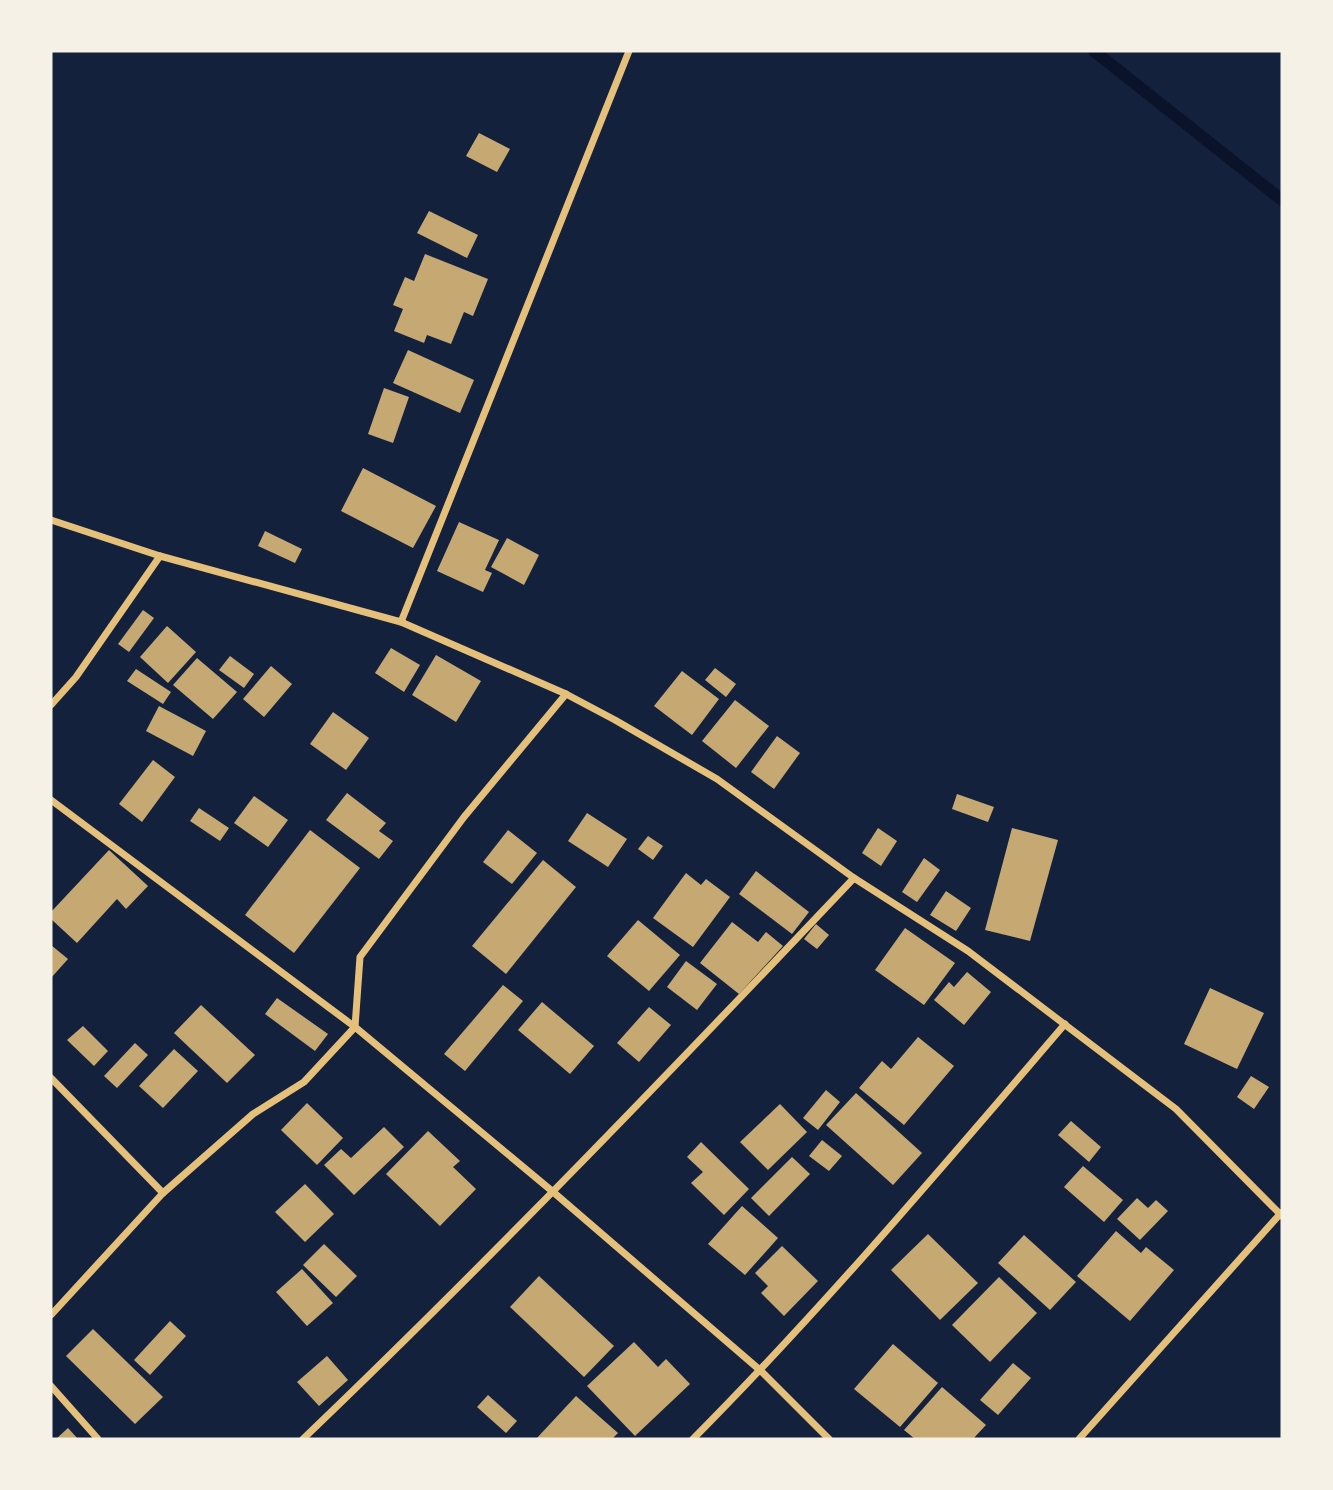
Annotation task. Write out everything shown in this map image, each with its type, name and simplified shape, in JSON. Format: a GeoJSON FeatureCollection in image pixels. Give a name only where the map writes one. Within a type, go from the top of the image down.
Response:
{"type":"FeatureCollection","features":[{"type":"Feature","properties":{"kind":"street"},"geometry":{"type":"LineString","coordinates":[[401,622],[629,51]]}},
{"type":"Feature","properties":{"kind":"street"},"geometry":{"type":"LineString","coordinates":[[51,520],[159,556],[401,622],[566,694],[717,779],[855,878],[968,951],[1175,1109],[1281,1214],[1079,1439]]}},
{"type":"Feature","properties":{"kind":"street"},"geometry":{"type":"LineString","coordinates":[[51,705],[76,677],[159,556]]}},
{"type":"Feature","properties":{"kind":"street"},"geometry":{"type":"LineString","coordinates":[[51,1315],[163,1193],[253,1114],[304,1082],[355,1027],[360,957],[464,817],[566,694]]}},
{"type":"Feature","properties":{"kind":"street"},"geometry":{"type":"LineString","coordinates":[[51,800],[355,1027],[552,1191],[761,1371],[829,1439]]}},
{"type":"Feature","properties":{"kind":"street"},"geometry":{"type":"LineString","coordinates":[[303,1439],[397,1349],[855,878]]}},
{"type":"Feature","properties":{"kind":"street"},"geometry":{"type":"LineString","coordinates":[[693,1439],[761,1371],[926,1187],[1065,1024]]}},
{"type":"Feature","properties":{"kind":"street"},"geometry":{"type":"LineString","coordinates":[[51,1078],[163,1193]]}},
{"type":"Feature","properties":{"kind":"street"},"geometry":{"type":"LineString","coordinates":[[51,1386],[98,1439]]}},
{"type":"Feature","properties":{"kind":"building"},"geometry":{"type":"Polygon","coordinates":[[[479,133],[510,149],[497,172],[466,156],[479,133]]]}},
{"type":"Feature","properties":{"kind":"building"},"geometry":{"type":"Polygon","coordinates":[[[429,211],[478,235],[467,258],[417,233],[429,211]]]}},
{"type":"Feature","properties":{"kind":"building"},"geometry":{"type":"Polygon","coordinates":[[[425,254],[488,279],[473,316],[464,312],[451,344],[427,335],[424,343],[394,331],[403,309],[393,305],[405,277],[414,281],[425,254]]]}},
{"type":"Feature","properties":{"kind":"building"},"geometry":{"type":"Polygon","coordinates":[[[408,350],[474,380],[460,413],[393,383],[408,350]]]}},
{"type":"Feature","properties":{"kind":"building"},"geometry":{"type":"Polygon","coordinates":[[[384,388],[409,397],[393,443],[368,434],[384,388]]]}},
{"type":"Feature","properties":{"kind":"building"},"geometry":{"type":"Polygon","coordinates":[[[363,468],[436,506],[413,548],[341,511],[363,468]]]}},
{"type":"Feature","properties":{"kind":"building"},"geometry":{"type":"Polygon","coordinates":[[[459,522],[499,540],[485,570],[492,573],[483,592],[437,571],[459,522]]]}},
{"type":"Feature","properties":{"kind":"building"},"geometry":{"type":"Polygon","coordinates":[[[265,531],[302,549],[295,563],[258,546],[265,531]]]}},
{"type":"Feature","properties":{"kind":"building"},"geometry":{"type":"Polygon","coordinates":[[[507,538],[539,555],[524,585],[491,567],[507,538]]]}},
{"type":"Feature","properties":{"kind":"building"},"geometry":{"type":"Polygon","coordinates":[[[143,610],[154,618],[129,652],[118,644],[143,610]]]}},
{"type":"Feature","properties":{"kind":"building"},"geometry":{"type":"Polygon","coordinates":[[[167,626],[196,652],[168,683],[140,657],[167,626]]]}},
{"type":"Feature","properties":{"kind":"building"},"geometry":{"type":"Polygon","coordinates":[[[391,648],[420,665],[404,692],[375,673],[391,648]]]}},
{"type":"Feature","properties":{"kind":"building"},"geometry":{"type":"Polygon","coordinates":[[[436,655],[481,681],[456,722],[412,695],[436,655]]]}},
{"type":"Feature","properties":{"kind":"building"},"geometry":{"type":"Polygon","coordinates":[[[230,656],[254,674],[244,688],[219,670],[230,656]]]}},
{"type":"Feature","properties":{"kind":"building"},"geometry":{"type":"Polygon","coordinates":[[[197,658],[237,692],[213,719],[173,685],[197,658]]]}},
{"type":"Feature","properties":{"kind":"building"},"geometry":{"type":"Polygon","coordinates":[[[271,666],[292,684],[264,717],[243,699],[271,666]]]}},
{"type":"Feature","properties":{"kind":"building"},"geometry":{"type":"Polygon","coordinates":[[[715,668],[736,684],[726,697],[705,680],[715,668]]]}},
{"type":"Feature","properties":{"kind":"building"},"geometry":{"type":"Polygon","coordinates":[[[136,669],[171,692],[163,704],[127,681],[136,669]]]}},
{"type":"Feature","properties":{"kind":"building"},"geometry":{"type":"Polygon","coordinates":[[[682,671],[719,699],[692,735],[654,706],[682,671]]]}},
{"type":"Feature","properties":{"kind":"building"},"geometry":{"type":"Polygon","coordinates":[[[735,700],[769,726],[736,768],[702,741],[735,700]]]}},
{"type":"Feature","properties":{"kind":"building"},"geometry":{"type":"Polygon","coordinates":[[[159,706],[206,731],[193,756],[146,731],[159,706]]]}},
{"type":"Feature","properties":{"kind":"building"},"geometry":{"type":"Polygon","coordinates":[[[333,712],[369,738],[346,770],[310,744],[333,712]]]}},
{"type":"Feature","properties":{"kind":"building"},"geometry":{"type":"Polygon","coordinates":[[[777,736],[800,753],[774,789],[751,772],[777,736]]]}},
{"type":"Feature","properties":{"kind":"building"},"geometry":{"type":"Polygon","coordinates":[[[153,760],[175,777],[142,822],[119,804],[153,760]]]}},
{"type":"Feature","properties":{"kind":"building"},"geometry":{"type":"Polygon","coordinates":[[[347,793],[386,823],[379,831],[393,841],[379,859],[326,820],[347,793]]]}},
{"type":"Feature","properties":{"kind":"building"},"geometry":{"type":"Polygon","coordinates":[[[957,794],[994,807],[988,822],[952,809],[957,794]]]}},
{"type":"Feature","properties":{"kind":"building"},"geometry":{"type":"Polygon","coordinates":[[[254,796],[288,820],[268,847],[234,823],[254,796]]]}},
{"type":"Feature","properties":{"kind":"building"},"geometry":{"type":"Polygon","coordinates":[[[199,808],[229,828],[220,841],[190,821],[199,808]]]}},
{"type":"Feature","properties":{"kind":"building"},"geometry":{"type":"Polygon","coordinates":[[[587,813],[627,839],[608,867],[568,841],[587,813]]]}},
{"type":"Feature","properties":{"kind":"building"},"geometry":{"type":"Polygon","coordinates":[[[878,828],[897,841],[881,866],[862,853],[878,828]]]}},
{"type":"Feature","properties":{"kind":"building"},"geometry":{"type":"Polygon","coordinates":[[[1012,828],[1058,840],[1030,941],[985,930],[1012,828]]]}},
{"type":"Feature","properties":{"kind":"building"},"geometry":{"type":"Polygon","coordinates":[[[310,830],[360,868],[294,953],[245,915],[310,830]]]}},
{"type":"Feature","properties":{"kind":"building"},"geometry":{"type":"Polygon","coordinates":[[[508,830],[537,853],[512,884],[483,862],[508,830]]]}},
{"type":"Feature","properties":{"kind":"building"},"geometry":{"type":"Polygon","coordinates":[[[648,836],[663,846],[653,860],[638,849],[648,836]]]}},
{"type":"Feature","properties":{"kind":"building"},"geometry":{"type":"Polygon","coordinates":[[[109,850],[148,886],[126,909],[117,899],[77,943],[51,919],[51,912],[109,850]]]}},
{"type":"Feature","properties":{"kind":"building"},"geometry":{"type":"Polygon","coordinates":[[[924,858],[940,870],[917,902],[902,892],[924,858]]]}},
{"type":"Feature","properties":{"kind":"building"},"geometry":{"type":"Polygon","coordinates":[[[543,860],[576,887],[506,974],[472,946],[543,860]]]}},
{"type":"Feature","properties":{"kind":"building"},"geometry":{"type":"Polygon","coordinates":[[[756,871],[809,912],[792,934],[739,894],[756,871]]]}},
{"type":"Feature","properties":{"kind":"building"},"geometry":{"type":"Polygon","coordinates":[[[686,873],[701,885],[706,879],[730,897],[693,947],[653,918],[686,873]]]}},
{"type":"Feature","properties":{"kind":"building"},"geometry":{"type":"Polygon","coordinates":[[[946,891],[971,908],[956,931],[930,915],[946,891]]]}},
{"type":"Feature","properties":{"kind":"building"},"geometry":{"type":"Polygon","coordinates":[[[638,920],[680,955],[649,991],[607,956],[638,920]]]}},
{"type":"Feature","properties":{"kind":"building"},"geometry":{"type":"Polygon","coordinates":[[[732,922],[758,942],[766,932],[783,946],[739,994],[700,963],[732,922]]]}},
{"type":"Feature","properties":{"kind":"building"},"geometry":{"type":"Polygon","coordinates":[[[816,924],[829,935],[817,949],[804,939],[816,924]]]}},
{"type":"Feature","properties":{"kind":"building"},"geometry":{"type":"Polygon","coordinates":[[[905,928],[955,963],[924,1005],[875,970],[905,928]]]}},
{"type":"Feature","properties":{"kind":"building"},"geometry":{"type":"Polygon","coordinates":[[[51,945],[68,959],[51,978],[51,945]]]}},
{"type":"Feature","properties":{"kind":"building"},"geometry":{"type":"Polygon","coordinates":[[[686,961],[717,984],[697,1010],[667,987],[686,961]]]}},
{"type":"Feature","properties":{"kind":"building"},"geometry":{"type":"Polygon","coordinates":[[[967,972],[991,992],[964,1025],[934,1000],[949,982],[954,987],[967,972]]]}},
{"type":"Feature","properties":{"kind":"building"},"geometry":{"type":"Polygon","coordinates":[[[503,985],[523,1001],[465,1071],[444,1054],[503,985]]]}},
{"type":"Feature","properties":{"kind":"building"},"geometry":{"type":"Polygon","coordinates":[[[1210,988],[1264,1013],[1237,1069],[1184,1044],[1210,988]]]}},
{"type":"Feature","properties":{"kind":"building"},"geometry":{"type":"Polygon","coordinates":[[[277,998],[328,1034],[315,1051],[265,1014],[277,998]]]}},
{"type":"Feature","properties":{"kind":"building"},"geometry":{"type":"Polygon","coordinates":[[[542,1002],[594,1046],[570,1074],[518,1030],[542,1002]]]}},
{"type":"Feature","properties":{"kind":"building"},"geometry":{"type":"Polygon","coordinates":[[[201,1005],[255,1055],[227,1083],[174,1033],[201,1005]]]}},
{"type":"Feature","properties":{"kind":"building"},"geometry":{"type":"Polygon","coordinates":[[[649,1007],[671,1025],[639,1062],[617,1043],[649,1007]]]}},
{"type":"Feature","properties":{"kind":"building"},"geometry":{"type":"Polygon","coordinates":[[[83,1026],[108,1051],[94,1066],[67,1040],[83,1026]]]}},
{"type":"Feature","properties":{"kind":"building"},"geometry":{"type":"Polygon","coordinates":[[[918,1037],[954,1066],[904,1125],[859,1088],[882,1061],[891,1069],[918,1037]]]}},
{"type":"Feature","properties":{"kind":"building"},"geometry":{"type":"Polygon","coordinates":[[[135,1043],[148,1055],[117,1088],[104,1076],[135,1043]]]}},
{"type":"Feature","properties":{"kind":"building"},"geometry":{"type":"Polygon","coordinates":[[[174,1049],[198,1071],[163,1108],[139,1086],[174,1049]]]}},
{"type":"Feature","properties":{"kind":"building"},"geometry":{"type":"Polygon","coordinates":[[[1251,1076],[1269,1087],[1254,1109],[1237,1097],[1251,1076]]]}},
{"type":"Feature","properties":{"kind":"building"},"geometry":{"type":"Polygon","coordinates":[[[826,1090],[840,1102],[818,1130],[803,1118],[826,1090]]]}},
{"type":"Feature","properties":{"kind":"building"},"geometry":{"type":"Polygon","coordinates":[[[856,1093],[922,1153],[893,1185],[826,1125],[856,1093]]]}},
{"type":"Feature","properties":{"kind":"building"},"geometry":{"type":"Polygon","coordinates":[[[307,1103],[343,1138],[317,1165],[281,1130],[307,1103]]]}},
{"type":"Feature","properties":{"kind":"building"},"geometry":{"type":"Polygon","coordinates":[[[780,1104],[807,1132],[768,1170],[740,1142],[780,1104]]]}},
{"type":"Feature","properties":{"kind":"building"},"geometry":{"type":"Polygon","coordinates":[[[1071,1121],[1101,1147],[1089,1162],[1058,1135],[1071,1121]]]}},
{"type":"Feature","properties":{"kind":"building"},"geometry":{"type":"Polygon","coordinates":[[[384,1127],[404,1147],[354,1195],[324,1165],[341,1149],[351,1158],[384,1127]]]}},
{"type":"Feature","properties":{"kind":"building"},"geometry":{"type":"Polygon","coordinates":[[[428,1131],[460,1161],[453,1167],[476,1189],[440,1226],[386,1174],[428,1131]]]}},
{"type":"Feature","properties":{"kind":"building"},"geometry":{"type":"Polygon","coordinates":[[[822,1140],[842,1156],[829,1171],[809,1156],[822,1140]]]}},
{"type":"Feature","properties":{"kind":"building"},"geometry":{"type":"Polygon","coordinates":[[[701,1142],[749,1189],[724,1215],[691,1183],[703,1172],[687,1157],[701,1142]]]}},
{"type":"Feature","properties":{"kind":"building"},"geometry":{"type":"Polygon","coordinates":[[[792,1157],[810,1174],[769,1216],[751,1198],[792,1157]]]}},
{"type":"Feature","properties":{"kind":"building"},"geometry":{"type":"Polygon","coordinates":[[[1083,1166],[1123,1200],[1104,1222],[1064,1187],[1083,1166]]]}},
{"type":"Feature","properties":{"kind":"building"},"geometry":{"type":"Polygon","coordinates":[[[305,1184],[334,1214],[305,1242],[275,1212],[305,1184]]]}},
{"type":"Feature","properties":{"kind":"building"},"geometry":{"type":"Polygon","coordinates":[[[1137,1198],[1148,1208],[1156,1200],[1168,1211],[1140,1240],[1117,1219],[1137,1198]]]}},
{"type":"Feature","properties":{"kind":"building"},"geometry":{"type":"Polygon","coordinates":[[[742,1206],[778,1238],[745,1275],[708,1244],[742,1206]]]}},
{"type":"Feature","properties":{"kind":"building"},"geometry":{"type":"Polygon","coordinates":[[[1116,1231],[1141,1253],[1146,1247],[1174,1270],[1130,1321],[1077,1276],[1116,1231]]]}},
{"type":"Feature","properties":{"kind":"building"},"geometry":{"type":"Polygon","coordinates":[[[928,1234],[978,1283],[940,1320],[891,1270],[928,1234]]]}},
{"type":"Feature","properties":{"kind":"building"},"geometry":{"type":"Polygon","coordinates":[[[1024,1235],[1076,1282],[1050,1310],[998,1263],[1024,1235]]]}},
{"type":"Feature","properties":{"kind":"building"},"geometry":{"type":"Polygon","coordinates":[[[324,1244],[357,1276],[336,1297],[303,1265],[324,1244]]]}},
{"type":"Feature","properties":{"kind":"building"},"geometry":{"type":"Polygon","coordinates":[[[782,1246],[818,1281],[784,1316],[761,1293],[768,1286],[755,1273],[782,1246]]]}},
{"type":"Feature","properties":{"kind":"building"},"geometry":{"type":"Polygon","coordinates":[[[302,1269],[333,1303],[307,1326],[276,1292],[302,1269]]]}},
{"type":"Feature","properties":{"kind":"building"},"geometry":{"type":"Polygon","coordinates":[[[539,1276],[614,1346],[584,1377],[510,1307],[539,1276]]]}},
{"type":"Feature","properties":{"kind":"building"},"geometry":{"type":"Polygon","coordinates":[[[999,1277],[1037,1313],[990,1362],[952,1325],[999,1277]]]}},
{"type":"Feature","properties":{"kind":"building"},"geometry":{"type":"Polygon","coordinates":[[[170,1321],[186,1336],[150,1375],[134,1360],[170,1321]]]}},
{"type":"Feature","properties":{"kind":"building"},"geometry":{"type":"Polygon","coordinates":[[[93,1329],[163,1397],[135,1424],[66,1356],[93,1329]]]}},
{"type":"Feature","properties":{"kind":"building"},"geometry":{"type":"Polygon","coordinates":[[[634,1342],[658,1367],[666,1359],[690,1384],[635,1436],[587,1386],[634,1342]]]}},
{"type":"Feature","properties":{"kind":"building"},"geometry":{"type":"Polygon","coordinates":[[[893,1344],[938,1383],[900,1427],[854,1389],[893,1344]]]}},
{"type":"Feature","properties":{"kind":"building"},"geometry":{"type":"Polygon","coordinates":[[[327,1356],[348,1380],[319,1406],[297,1382],[327,1356]]]}},
{"type":"Feature","properties":{"kind":"building"},"geometry":{"type":"Polygon","coordinates":[[[1013,1363],[1031,1378],[998,1415],[980,1400],[1013,1363]]]}},
{"type":"Feature","properties":{"kind":"building"},"geometry":{"type":"Polygon","coordinates":[[[942,1387],[986,1425],[973,1439],[915,1439],[904,1430],[942,1387]]]}},
{"type":"Feature","properties":{"kind":"building"},"geometry":{"type":"Polygon","coordinates":[[[488,1395],[517,1421],[506,1433],[477,1407],[488,1395]]]}},
{"type":"Feature","properties":{"kind":"building"},"geometry":{"type":"Polygon","coordinates":[[[576,1396],[618,1433],[612,1439],[536,1439],[576,1396]]]}},
{"type":"Feature","properties":{"kind":"building"},"geometry":{"type":"Polygon","coordinates":[[[68,1428],[78,1439],[56,1439],[68,1428]]]}},
{"type":"Feature","properties":{"kind":"waterway"},"geometry":{"type":"LineString","coordinates":[[1094,51],[1282,200]]}}]}
